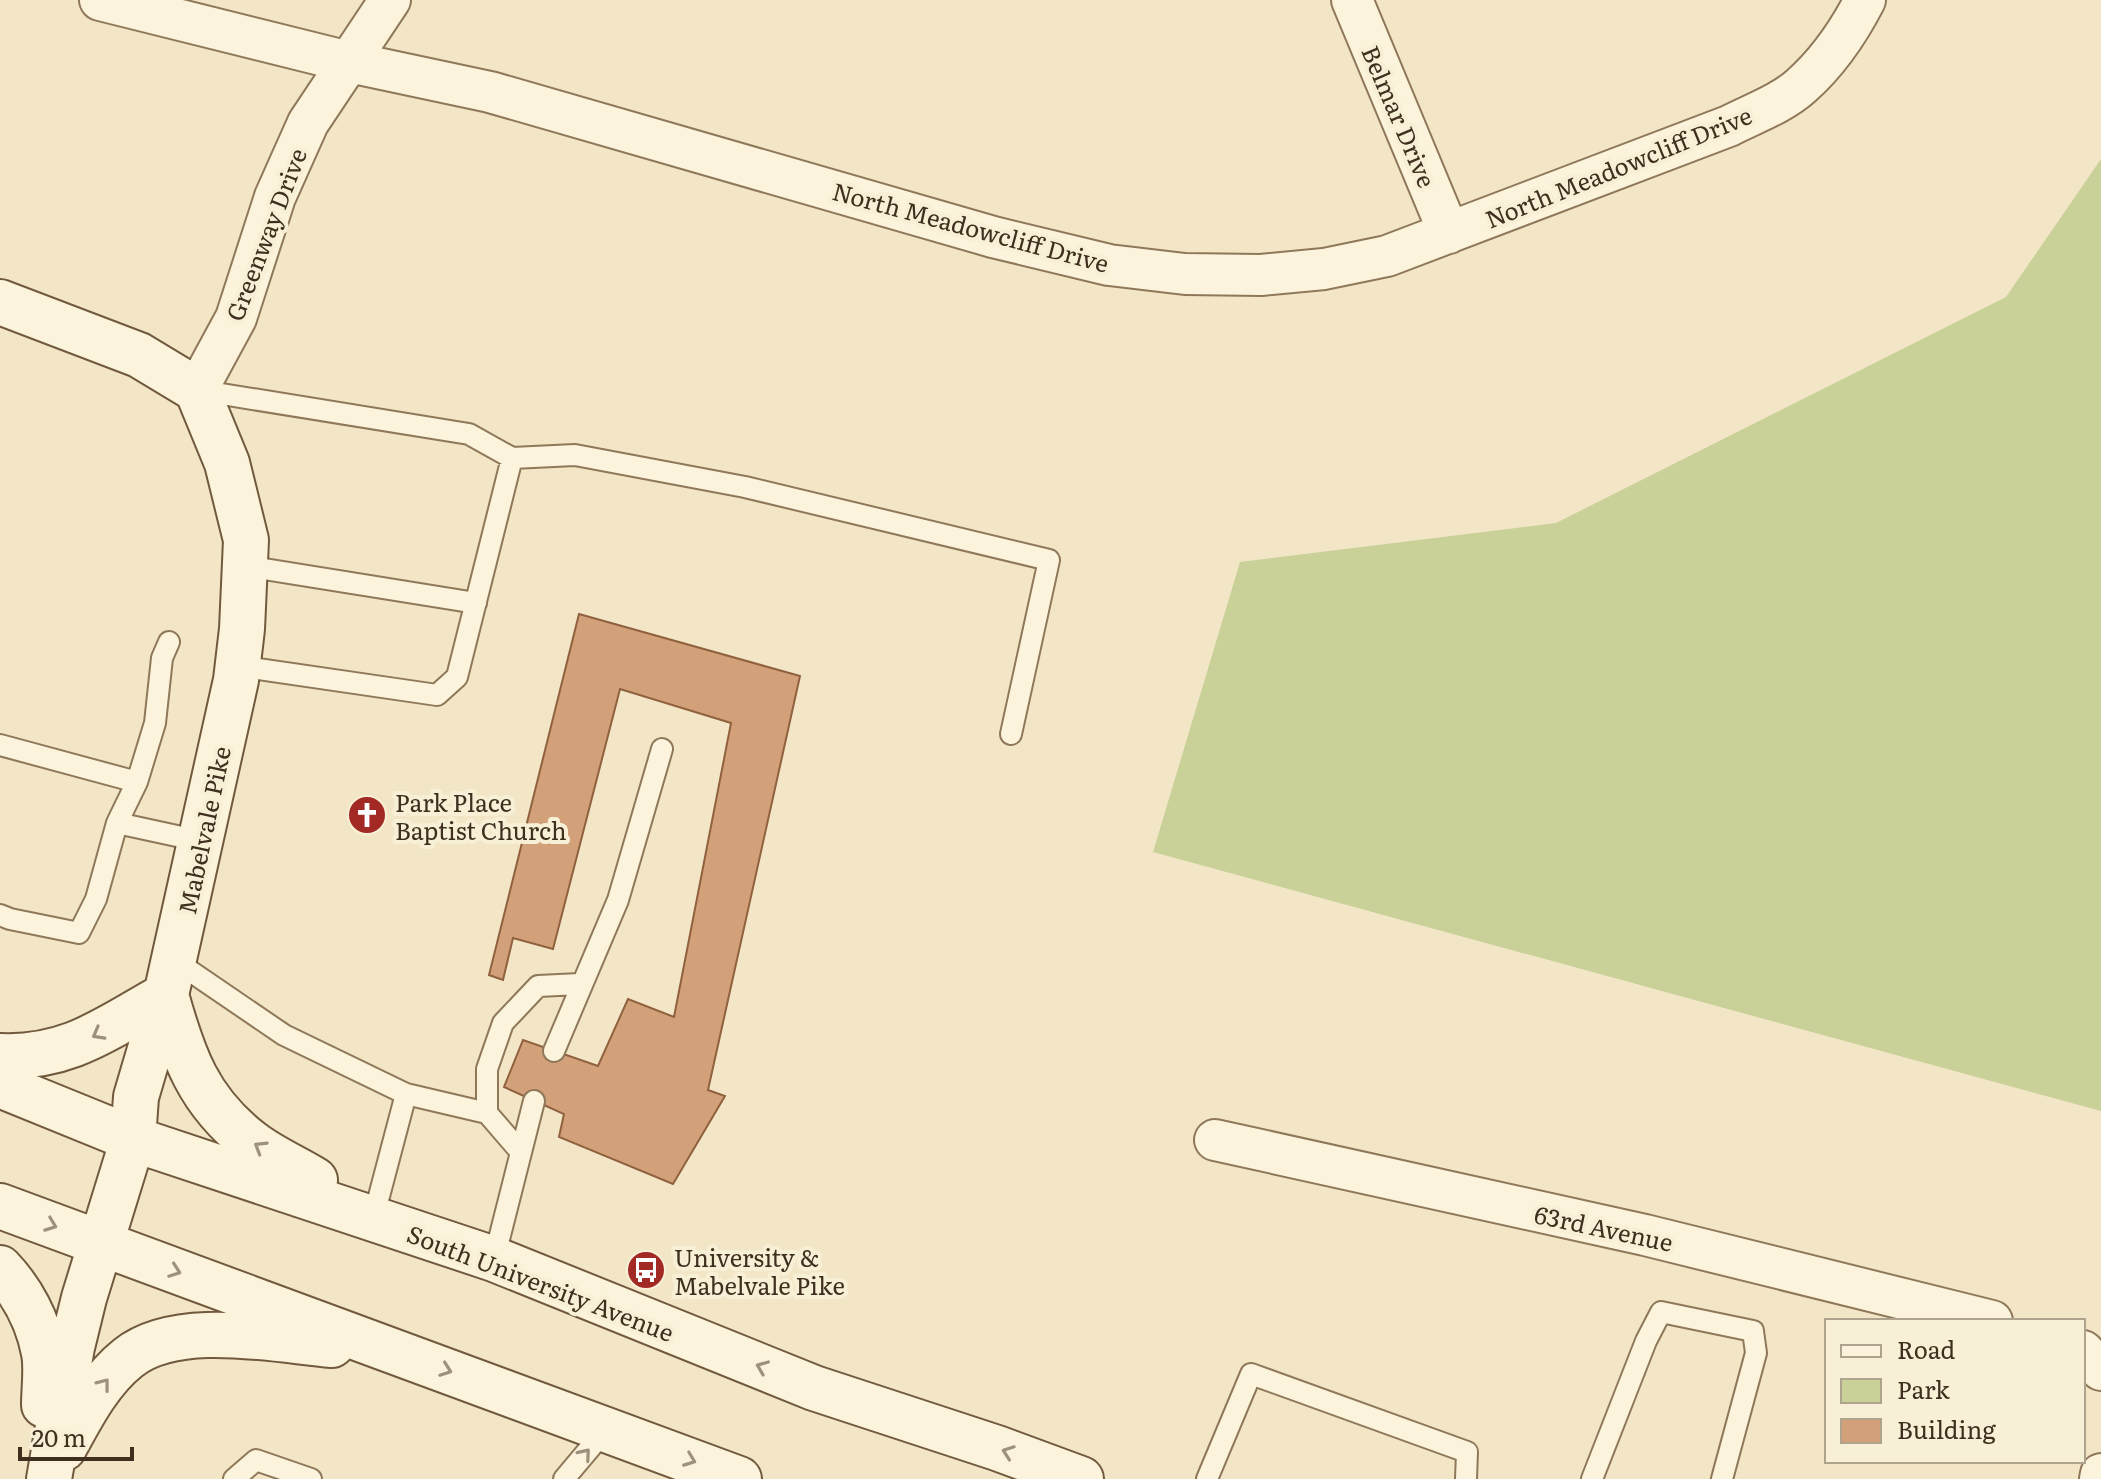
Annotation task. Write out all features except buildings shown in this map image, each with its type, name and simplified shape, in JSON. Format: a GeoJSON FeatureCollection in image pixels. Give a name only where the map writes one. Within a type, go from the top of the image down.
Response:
{"type":"FeatureCollection","features":[{"type":"Feature","properties":{"kind":"main road"},"geometry":{"type":"LineString","coordinates":[[0,302],[139,355],[197,390]]}},
{"type":"Feature","properties":{"kind":"main road","name":"Mabelvale Pike"},"geometry":{"type":"LineString","coordinates":[[50,1477],[72,1347],[133,1139],[136,1097],[170,978],[238,666],[246,540],[227,463],[197,390]]}},
{"type":"Feature","properties":{"kind":"main road"},"geometry":{"type":"LineString","coordinates":[[0,1056],[23,1057],[58,1051],[97,1036],[170,978],[181,1050],[214,1108],[252,1143],[342,1195],[373,1219]]}},
{"type":"Feature","properties":{"kind":"main road","name":"South University Avenue"},"geometry":{"type":"LineString","coordinates":[[0,1085],[133,1139],[494,1259],[814,1388],[1081,1479]]}},
{"type":"Feature","properties":{"kind":"main road"},"geometry":{"type":"LineString","coordinates":[[0,1206],[739,1479]]}},
{"type":"Feature","properties":{"kind":"main road"},"geometry":{"type":"LineString","coordinates":[[0,1268],[15,1283],[32,1315],[44,1355],[43,1421],[50,1477]]}},
{"type":"Feature","properties":{"kind":"main road"},"geometry":{"type":"LineString","coordinates":[[50,1477],[79,1419],[107,1379],[129,1357],[153,1345],[187,1337],[232,1335],[398,1352]]}},
{"type":"Feature","properties":{"kind":"street","name":"North Meadowcliff Drive"},"geometry":{"type":"LineString","coordinates":[[100,0],[349,62],[490,92],[993,237],[1109,265],[1185,274],[1261,275],[1324,269],[1387,256],[1729,126],[1800,87],[1835,48],[1865,0]]}},
{"type":"Feature","properties":{"kind":"street","name":"Greenway Drive"},"geometry":{"type":"LineString","coordinates":[[197,390],[236,318],[275,197],[308,123],[390,0]]}},
{"type":"Feature","properties":{"kind":"street","name":"Belmar Drive"},"geometry":{"type":"LineString","coordinates":[[1352,0],[1449,233]]}},
{"type":"Feature","properties":{"kind":"street","name":"63rd Avenue"},"geometry":{"type":"LineString","coordinates":[[1215,1140],[1645,1235],[1984,1319]]}},
{"type":"Feature","properties":{"kind":"street"},"geometry":{"type":"LineString","coordinates":[[2085,1353],[2101,1370]]}},
{"type":"Feature","properties":{"kind":"lane"},"geometry":{"type":"LineString","coordinates":[[197,390],[469,434],[512,458],[575,455],[745,487],[1049,560],[1011,734]]}},
{"type":"Feature","properties":{"kind":"lane"},"geometry":{"type":"LineString","coordinates":[[238,666],[437,695],[457,677],[512,458]]}},
{"type":"Feature","properties":{"kind":"lane"},"geometry":{"type":"LineString","coordinates":[[245,566],[476,603]]}},
{"type":"Feature","properties":{"kind":"lane"},"geometry":{"type":"LineString","coordinates":[[0,915],[79,933],[96,899],[117,823],[137,782],[155,723],[162,658],[169,642]]}},
{"type":"Feature","properties":{"kind":"lane"},"geometry":{"type":"LineString","coordinates":[[0,745],[137,782]]}},
{"type":"Feature","properties":{"kind":"lane"},"geometry":{"type":"LineString","coordinates":[[554,1051],[618,900],[662,749]]}},
{"type":"Feature","properties":{"kind":"lane"},"geometry":{"type":"LineString","coordinates":[[117,823],[200,841]]}},
{"type":"Feature","properties":{"kind":"lane"},"geometry":{"type":"LineString","coordinates":[[170,978],[406,1094],[487,1113],[519,1150]]}},
{"type":"Feature","properties":{"kind":"lane"},"geometry":{"type":"LineString","coordinates":[[487,1113],[487,1069],[503,1023],[538,986],[580,984]]}},
{"type":"Feature","properties":{"kind":"lane"},"geometry":{"type":"LineString","coordinates":[[373,1219],[406,1094]]}},
{"type":"Feature","properties":{"kind":"lane"},"geometry":{"type":"LineString","coordinates":[[494,1259],[519,1150],[534,1101]]}},
{"type":"Feature","properties":{"kind":"lane"},"geometry":{"type":"LineString","coordinates":[[1592,1479],[1646,1341],[1661,1312],[1753,1331],[1756,1353],[1722,1479]]}},
{"type":"Feature","properties":{"kind":"lane"},"geometry":{"type":"LineString","coordinates":[[1207,1479],[1251,1374],[1467,1452],[1466,1479]]}},
{"type":"Feature","properties":{"kind":"lane"},"geometry":{"type":"LineString","coordinates":[[564,1479],[606,1429]]}},
{"type":"Feature","properties":{"kind":"lane"},"geometry":{"type":"LineString","coordinates":[[234,1479],[256,1460],[311,1479]]}},
{"type":"Feature","properties":{"kind":"green space"},"geometry":{"type":"Polygon","coordinates":[[[2101,159],[2101,1111],[1153,852],[1240,562],[1556,523],[2006,297],[2101,159]]]}},
{"type":"Feature","properties":{"kind":"place","name":"Park Place Baptist Church"},"geometry":{"type":"Point","coordinates":[367,815]}},
{"type":"Feature","properties":{"kind":"place","name":"University & Mabelvale Pike"},"geometry":{"type":"Point","coordinates":[646,1270]}}]}
